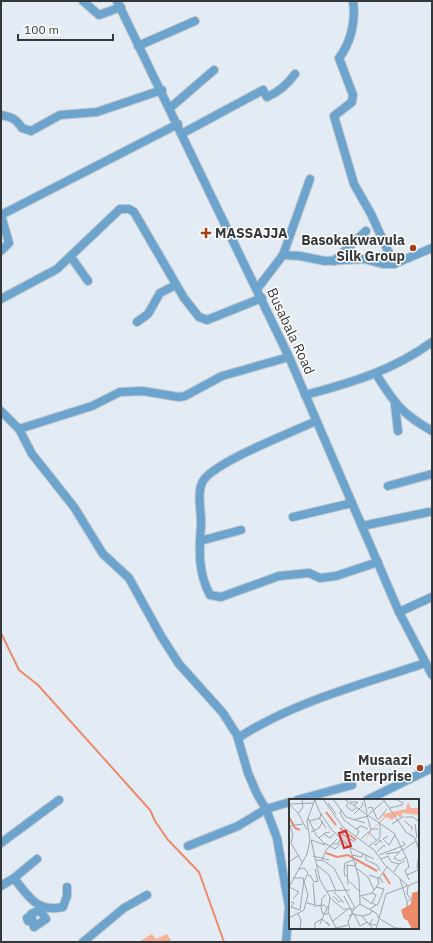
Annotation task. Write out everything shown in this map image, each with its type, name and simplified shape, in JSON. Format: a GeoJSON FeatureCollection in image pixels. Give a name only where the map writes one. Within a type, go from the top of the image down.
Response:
{"type":"FeatureCollection","features":[{"type":"Feature","properties":{"kind":"street"},"geometry":{"type":"LineString","coordinates":[[83,1],[99,15],[119,4]]}},
{"type":"Feature","properties":{"kind":"street"},"geometry":{"type":"LineString","coordinates":[[352,1],[354,14],[348,42],[339,58],[353,95],[352,102],[334,116],[354,184],[371,214],[394,264]]}},
{"type":"Feature","properties":{"kind":"street","name":"Busabala Road"},"geometry":{"type":"LineString","coordinates":[[119,4],[138,46],[162,90],[262,298],[306,395],[399,612],[432,675]]}},
{"type":"Feature","properties":{"kind":"street"},"geometry":{"type":"LineString","coordinates":[[138,46],[194,22]]}},
{"type":"Feature","properties":{"kind":"street"},"geometry":{"type":"LineString","coordinates":[[170,108],[214,70]]}},
{"type":"Feature","properties":{"kind":"street"},"geometry":{"type":"LineString","coordinates":[[183,133],[263,90],[267,97],[276,93],[287,85],[295,74]]}},
{"type":"Feature","properties":{"kind":"street"},"geometry":{"type":"LineString","coordinates":[[1,115],[12,117],[22,128],[31,131],[60,115],[98,112],[162,90]]}},
{"type":"Feature","properties":{"kind":"street"},"geometry":{"type":"LineString","coordinates":[[1,251],[9,243],[1,215],[178,124]]}},
{"type":"Feature","properties":{"kind":"street"},"geometry":{"type":"LineString","coordinates":[[257,289],[283,255],[310,179]]}},
{"type":"Feature","properties":{"kind":"street"},"geometry":{"type":"LineString","coordinates":[[1,299],[45,277],[57,269],[120,209],[129,209],[134,212],[176,285],[199,317],[208,320],[262,298]]}},
{"type":"Feature","properties":{"kind":"street"},"geometry":{"type":"LineString","coordinates":[[334,261],[366,231]]}},
{"type":"Feature","properties":{"kind":"street"},"geometry":{"type":"LineString","coordinates":[[283,255],[334,261],[364,258],[383,264],[394,264],[432,248]]}},
{"type":"Feature","properties":{"kind":"street"},"geometry":{"type":"LineString","coordinates":[[71,257],[88,281]]}},
{"type":"Feature","properties":{"kind":"street"},"geometry":{"type":"LineString","coordinates":[[137,322],[148,314],[160,293],[176,285]]}},
{"type":"Feature","properties":{"kind":"street"},"geometry":{"type":"LineString","coordinates":[[306,395],[355,382],[376,374],[415,354],[432,342]]}},
{"type":"Feature","properties":{"kind":"street"},"geometry":{"type":"LineString","coordinates":[[19,429],[92,406],[120,392],[142,391],[179,397],[185,396],[222,376],[289,357]]}},
{"type":"Feature","properties":{"kind":"street"},"geometry":{"type":"LineString","coordinates":[[376,374],[395,405],[413,420],[432,431]]}},
{"type":"Feature","properties":{"kind":"street"},"geometry":{"type":"LineString","coordinates":[[395,405],[398,431]]}},
{"type":"Feature","properties":{"kind":"street"},"geometry":{"type":"LineString","coordinates":[[1,410],[19,429],[32,454],[74,507],[99,549],[129,578],[160,636],[179,664],[223,714],[238,738],[248,773],[257,794],[266,809],[277,838],[289,902]]}},
{"type":"Feature","properties":{"kind":"street"},"geometry":{"type":"LineString","coordinates":[[316,421],[228,462],[207,475],[202,482],[200,493],[202,515],[199,555],[204,583],[210,595],[222,597],[279,576],[310,573],[320,578],[336,576],[378,562]]}},
{"type":"Feature","properties":{"kind":"street"},"geometry":{"type":"LineString","coordinates":[[388,486],[432,474]]}},
{"type":"Feature","properties":{"kind":"street"},"geometry":{"type":"LineString","coordinates":[[293,517],[352,503]]}},
{"type":"Feature","properties":{"kind":"street"},"geometry":{"type":"LineString","coordinates":[[362,526],[429,512]]}},
{"type":"Feature","properties":{"kind":"street"},"geometry":{"type":"LineString","coordinates":[[200,541],[241,530]]}},
{"type":"Feature","properties":{"kind":"street"},"geometry":{"type":"LineString","coordinates":[[399,612],[432,597]]}},
{"type":"Feature","properties":{"kind":"street"},"geometry":{"type":"LineString","coordinates":[[238,738],[253,728],[318,698],[425,663]]}},
{"type":"Feature","properties":{"kind":"street"},"geometry":{"type":"LineString","coordinates":[[369,799],[432,768]]}},
{"type":"Feature","properties":{"kind":"street"},"geometry":{"type":"LineString","coordinates":[[301,799],[352,785]]}},
{"type":"Feature","properties":{"kind":"street"},"geometry":{"type":"LineString","coordinates":[[1,843],[59,800]]}},
{"type":"Feature","properties":{"kind":"street"},"geometry":{"type":"LineString","coordinates":[[188,846],[238,826],[266,809],[289,802]]}},
{"type":"Feature","properties":{"kind":"street"},"geometry":{"type":"LineString","coordinates":[[1,886],[14,878],[37,859]]}},
{"type":"Feature","properties":{"kind":"street"},"geometry":{"type":"LineString","coordinates":[[14,878],[33,902],[44,908],[63,907],[67,896],[68,887]]}},
{"type":"Feature","properties":{"kind":"street"},"geometry":{"type":"LineString","coordinates":[[83,942],[124,908],[147,895]]}},
{"type":"Feature","properties":{"kind":"street"},"geometry":{"type":"LineString","coordinates":[[286,942],[289,916]]}},
{"type":"Feature","properties":{"kind":"shaded area"},"geometry":{"type":"Polygon","coordinates":[[[152,934],[156,939],[167,934],[172,942],[138,942],[152,934]]]}},
{"type":"Feature","properties":{"kind":"waterway"},"geometry":{"type":"LineString","coordinates":[[1,633],[19,670],[38,685],[150,810],[155,821],[168,840],[199,872],[224,942]]}},
{"type":"Feature","properties":{"kind":"place","name":"MASSAJJA"},"geometry":{"type":"Point","coordinates":[206,233]}},
{"type":"Feature","properties":{"kind":"place","name":"Basokakwavula Silk Group"},"geometry":{"type":"Point","coordinates":[413,248]}},
{"type":"Feature","properties":{"kind":"place","name":"Musaazi Enterprise"},"geometry":{"type":"Point","coordinates":[420,768]}}]}
